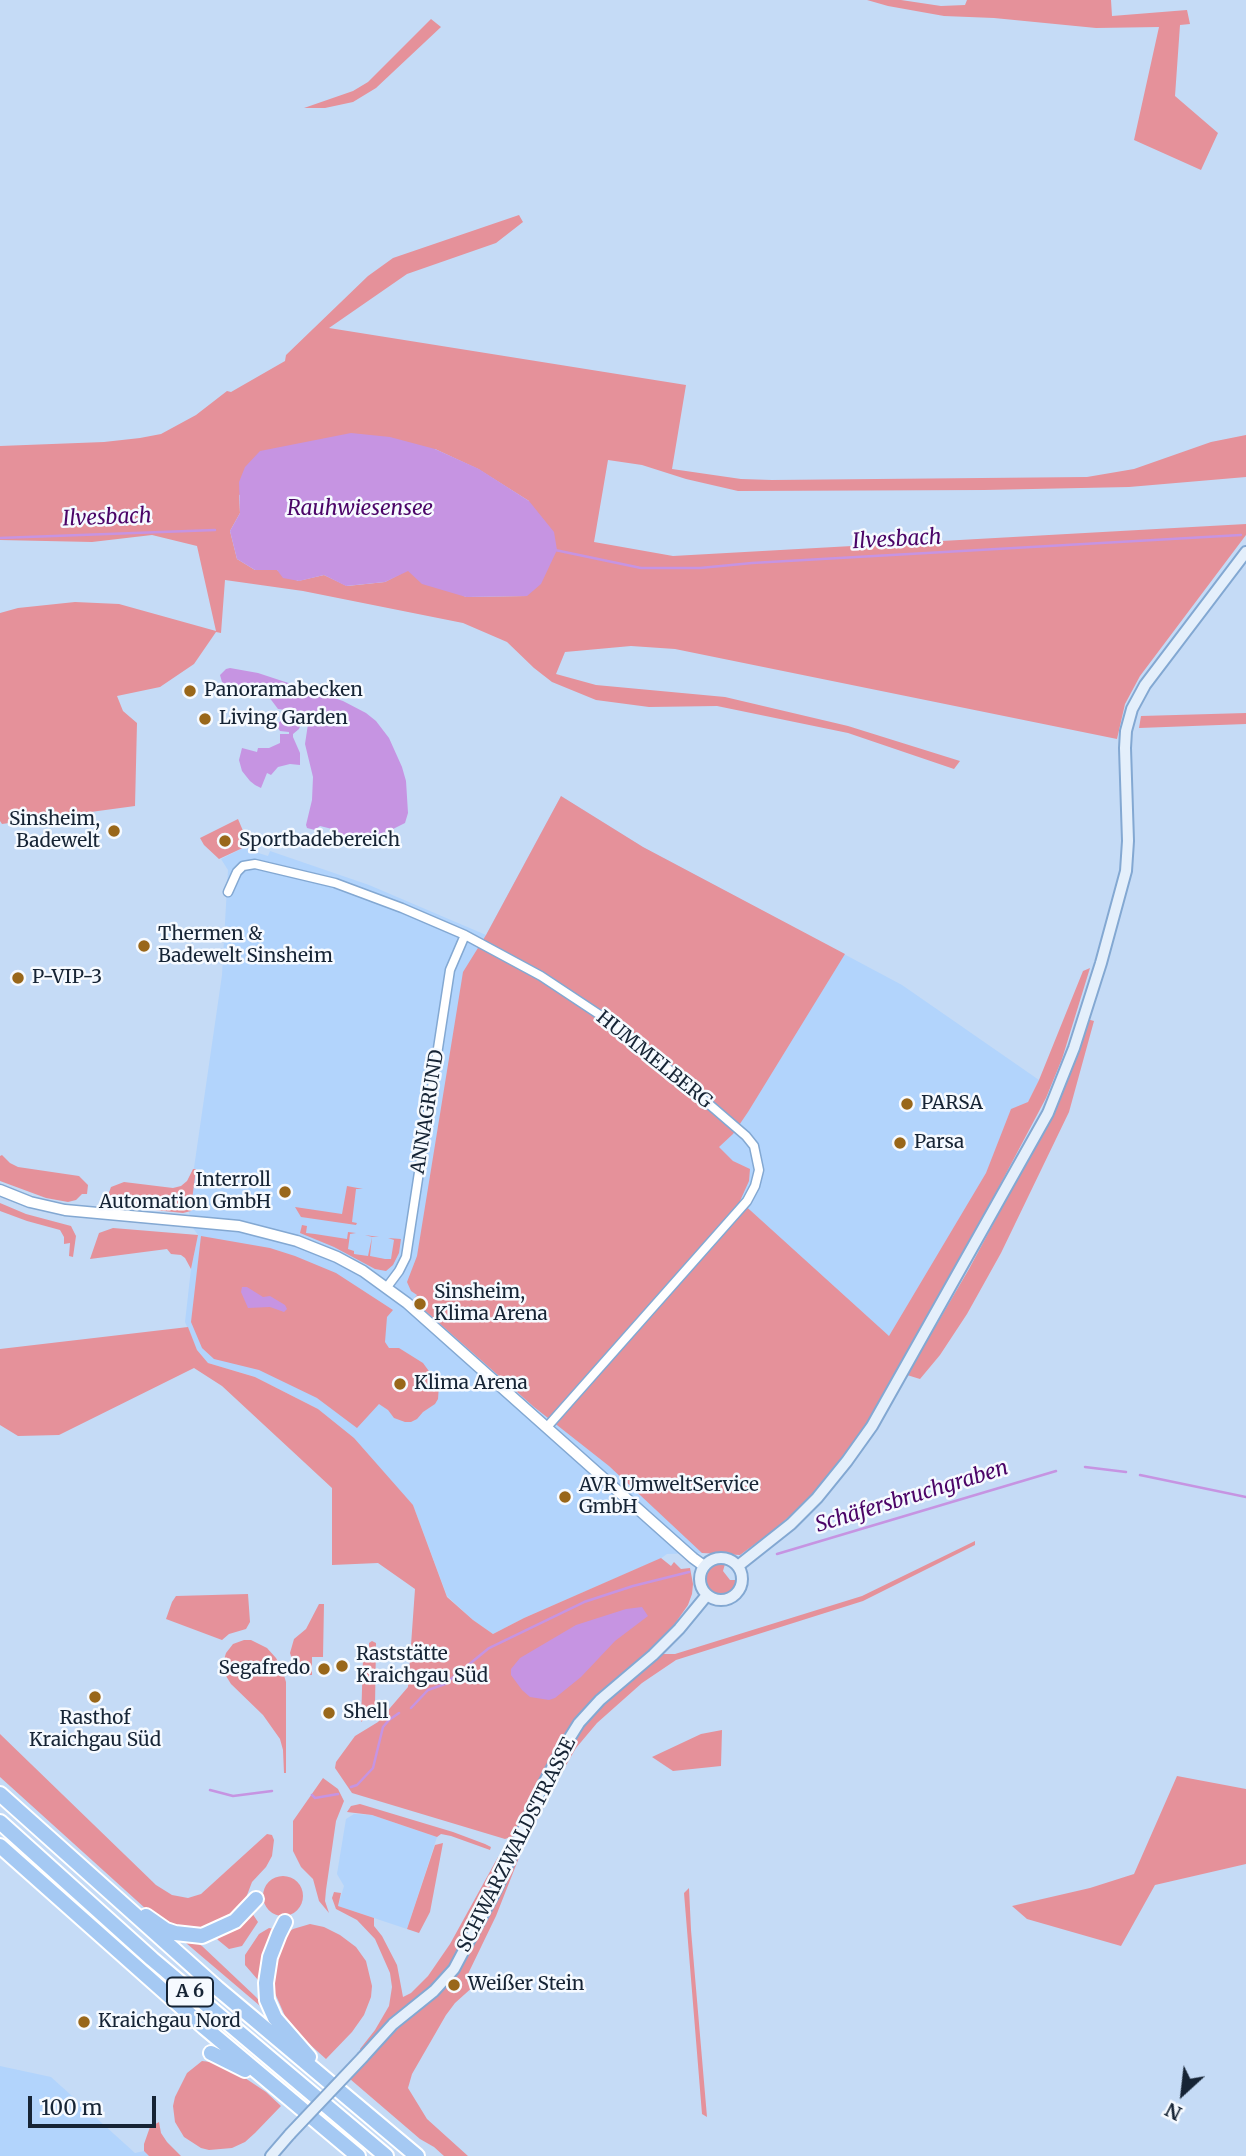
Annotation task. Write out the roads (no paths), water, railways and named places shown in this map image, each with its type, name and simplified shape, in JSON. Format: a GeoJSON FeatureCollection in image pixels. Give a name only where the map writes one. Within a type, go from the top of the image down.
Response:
{"type":"FeatureCollection","features":[{"type":"Feature","properties":{"kind":"highway","name":"A 6"},"geometry":{"type":"LineString","coordinates":[[0,1794],[114,1898],[417,2156]]}},
{"type":"Feature","properties":{"kind":"highway","name":"A 6"},"geometry":{"type":"LineString","coordinates":[[0,1822],[152,1959],[386,2156]]}},
{"type":"Feature","properties":{"kind":"highway"},"geometry":{"type":"LineString","coordinates":[[0,1846],[117,1952],[358,2156]]}},
{"type":"Feature","properties":{"kind":"highway","name":"A 6"},"geometry":{"type":"LineString","coordinates":[[114,1898],[154,1920],[166,1930],[194,1937],[212,1933],[235,1921],[256,1899]]}},
{"type":"Feature","properties":{"kind":"highway","name":"A 6"},"geometry":{"type":"LineString","coordinates":[[285,1922],[270,1957],[266,1983],[267,2000],[275,2018],[301,2046],[321,2075]]}},
{"type":"Feature","properties":{"kind":"highway"},"geometry":{"type":"LineString","coordinates":[[211,2053],[279,2090]]}},
{"type":"Feature","properties":{"kind":"main road"},"geometry":{"type":"LineString","coordinates":[[738,1566],[791,1524],[817,1499],[872,1426],[1048,1113],[1074,1048],[1126,871],[1128,841],[1125,748],[1132,709],[1153,674],[1246,552]]}},
{"type":"Feature","properties":{"kind":"main road"},"geometry":{"type":"LineString","coordinates":[[713,1559],[729,1559],[738,1566],[742,1581],[736,1595],[721,1601],[707,1595],[702,1589],[700,1581],[704,1566],[713,1559]]}},
{"type":"Feature","properties":{"kind":"main road","name":"SCHWARZWALDSTRASSE"},"geometry":{"type":"LineString","coordinates":[[271,2156],[393,2024],[435,1991],[454,1969],[491,1900],[549,1774],[579,1723],[597,1703],[679,1629],[707,1595]]}},
{"type":"Feature","properties":{"kind":"street","name":"HUMMELBERG"},"geometry":{"type":"LineString","coordinates":[[228,892],[237,872],[243,866],[255,864],[335,883],[465,935],[541,976],[638,1043],[746,1136],[754,1146],[759,1164],[755,1186],[747,1201],[547,1427]]}},
{"type":"Feature","properties":{"kind":"street","name":"ANNAGRUND"},"geometry":{"type":"LineString","coordinates":[[387,1287],[406,1257],[450,970],[465,935]]}},
{"type":"Feature","properties":{"kind":"street"},"geometry":{"type":"LineString","coordinates":[[0,1190],[30,1202],[65,1210],[200,1221],[270,1232],[337,1257],[387,1287],[407,1303],[704,1566]]}},
{"type":"Feature","properties":{"kind":"water","name":"Rauhwiesensee"},"geometry":{"type":"Polygon","coordinates":[[[351,433],[390,437],[435,449],[479,469],[529,501],[554,532],[557,550],[541,584],[527,596],[466,597],[422,584],[408,571],[385,582],[346,586],[324,575],[299,581],[283,578],[277,570],[255,570],[237,559],[230,531],[240,513],[239,482],[245,467],[260,451],[351,433]]]}},
{"type":"Feature","properties":{"kind":"water"},"geometry":{"type":"Polygon","coordinates":[[[230,668],[258,673],[343,701],[376,721],[389,738],[406,781],[408,813],[405,823],[387,832],[358,839],[320,826],[315,830],[307,828],[313,777],[305,744],[308,724],[306,717],[300,712],[278,709],[263,689],[253,683],[244,683],[234,688],[226,685],[220,675],[230,668]]]}},
{"type":"Feature","properties":{"kind":"water"},"geometry":{"type":"Polygon","coordinates":[[[294,718],[301,724],[293,734],[300,753],[300,765],[278,767],[271,775],[267,773],[261,788],[255,785],[242,771],[239,760],[242,748],[257,752],[258,748],[269,748],[280,743],[280,734],[289,732],[280,731],[278,723],[294,718]]]}},
{"type":"Feature","properties":{"kind":"water"},"geometry":{"type":"Polygon","coordinates":[[[242,1287],[247,1287],[263,1297],[270,1296],[287,1309],[284,1312],[270,1307],[248,1308],[241,1292],[242,1287]]]}},
{"type":"Feature","properties":{"kind":"water"},"geometry":{"type":"Polygon","coordinates":[[[642,1607],[648,1616],[615,1641],[581,1677],[555,1698],[549,1700],[530,1697],[511,1675],[511,1669],[520,1658],[576,1625],[626,1609],[642,1607]]]}},
{"type":"Feature","properties":{"kind":"waterway","name":"Ilvesbach"},"geometry":{"type":"LineString","coordinates":[[0,538],[215,530]]}},
{"type":"Feature","properties":{"kind":"waterway","name":"Ilvesbach"},"geometry":{"type":"LineString","coordinates":[[555,550],[641,568],[700,568],[1241,535]]}},
{"type":"Feature","properties":{"kind":"waterway","name":"Schäfersbruchgraben"},"geometry":{"type":"LineString","coordinates":[[1085,1467],[1126,1472]]}},
{"type":"Feature","properties":{"kind":"waterway","name":"Schäfersbruchgraben"},"geometry":{"type":"LineString","coordinates":[[777,1554],[1056,1471]]}},
{"type":"Feature","properties":{"kind":"waterway","name":"Schäfersbruchgraben"},"geometry":{"type":"LineString","coordinates":[[1140,1475],[1246,1497]]}},
{"type":"Feature","properties":{"kind":"waterway","name":"Schäfersbruchgraben"},"geometry":{"type":"LineString","coordinates":[[411,1708],[428,1690],[445,1684],[489,1648],[584,1602],[689,1572]]}},
{"type":"Feature","properties":{"kind":"waterway","name":"Schäfersbruchgraben"},"geometry":{"type":"LineString","coordinates":[[351,1787],[357,1785],[373,1768],[383,1727],[399,1713]]}},
{"type":"Feature","properties":{"kind":"waterway","name":"Schäfersbruchgraben"},"geometry":{"type":"LineString","coordinates":[[210,1790],[233,1796],[272,1791]]}},
{"type":"Feature","properties":{"kind":"waterway","name":"Schäfersbruchgraben"},"geometry":{"type":"LineString","coordinates":[[312,1795],[315,1798],[338,1794]]}},
{"type":"Feature","properties":{"kind":"place","name":"Panoramabecken"},"geometry":{"type":"Point","coordinates":[190,691]}},
{"type":"Feature","properties":{"kind":"place","name":"Living Garden"},"geometry":{"type":"Point","coordinates":[205,719]}},
{"type":"Feature","properties":{"kind":"place","name":"Sinsheim, Badewelt"},"geometry":{"type":"Point","coordinates":[114,831]}},
{"type":"Feature","properties":{"kind":"place","name":"Sportbadebereich"},"geometry":{"type":"Point","coordinates":[225,841]}},
{"type":"Feature","properties":{"kind":"place","name":"Thermen & Badewelt Sinsheim"},"geometry":{"type":"Point","coordinates":[144,946]}},
{"type":"Feature","properties":{"kind":"place","name":"P-VIP-3"},"geometry":{"type":"Point","coordinates":[18,978]}},
{"type":"Feature","properties":{"kind":"place","name":"PARSA"},"geometry":{"type":"Point","coordinates":[907,1104]}},
{"type":"Feature","properties":{"kind":"place","name":"Parsa"},"geometry":{"type":"Point","coordinates":[900,1143]}},
{"type":"Feature","properties":{"kind":"place","name":"Interroll Automation GmbH"},"geometry":{"type":"Point","coordinates":[285,1192]}},
{"type":"Feature","properties":{"kind":"place","name":"Sinsheim, Klima Arena"},"geometry":{"type":"Point","coordinates":[420,1304]}},
{"type":"Feature","properties":{"kind":"place","name":"Klima Arena"},"geometry":{"type":"Point","coordinates":[400,1384]}},
{"type":"Feature","properties":{"kind":"place","name":"AVR UmweltService GmbH"},"geometry":{"type":"Point","coordinates":[565,1497]}},
{"type":"Feature","properties":{"kind":"place","name":"Raststätte Kraichgau Süd"},"geometry":{"type":"Point","coordinates":[342,1666]}},
{"type":"Feature","properties":{"kind":"place","name":"Segafredo"},"geometry":{"type":"Point","coordinates":[324,1669]}},
{"type":"Feature","properties":{"kind":"place","name":"Rasthof Kraichgau Süd"},"geometry":{"type":"Point","coordinates":[95,1697]}},
{"type":"Feature","properties":{"kind":"place","name":"Shell"},"geometry":{"type":"Point","coordinates":[329,1713]}},
{"type":"Feature","properties":{"kind":"place","name":"Weißer Stein"},"geometry":{"type":"Point","coordinates":[454,1985]}},
{"type":"Feature","properties":{"kind":"place","name":"Kraichgau Nord"},"geometry":{"type":"Point","coordinates":[84,2022]}}]}
